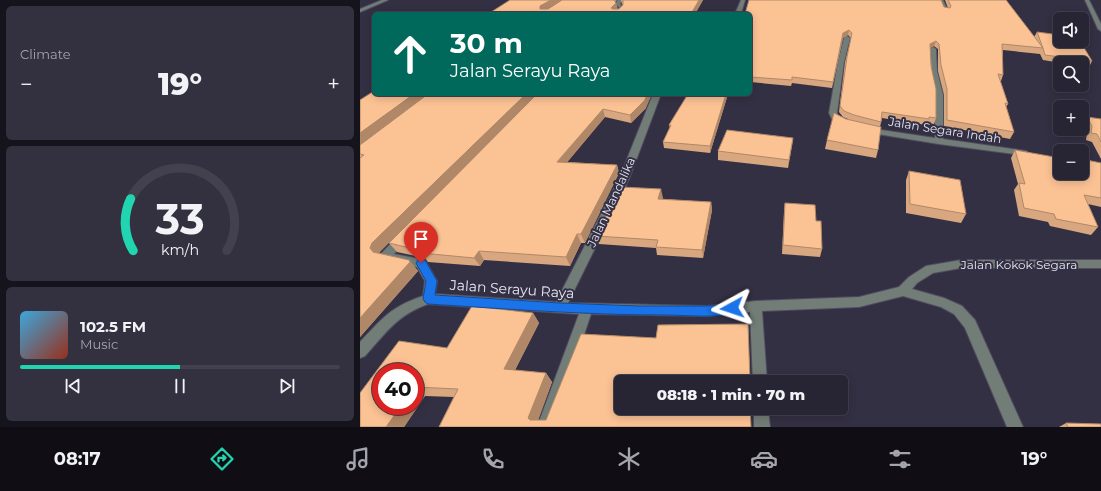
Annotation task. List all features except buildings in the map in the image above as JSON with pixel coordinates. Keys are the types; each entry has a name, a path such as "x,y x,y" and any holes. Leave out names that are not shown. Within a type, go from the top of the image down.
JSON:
{"street":[{"path":"360,11 386,0"},
{"path":"619,12 621,7 617,4 620,0"},
{"path":"739,12 743,0"},
{"path":"941,0 946,10"},
{"path":"1087,0 1101,29"},
{"name":"Jalan Segara Indah","path":"847,38 841,62 833,113 836,119 856,127 939,142 1036,155"},
{"path":"933,49 934,71 939,96 939,142"},
{"name":"Jalan Mandalika","path":"560,308 624,179 656,96"},
{"path":"407,234 385,256 421,263 431,281 428,299"},
{"name":"Jalan Kokok Segara","path":"903,291 913,280 930,269 961,264 1101,264"},
{"path":"545,427 586,309 707,310 756,306 858,302 903,291 958,310 970,324 1015,427"},
{"name":"Jalan Serayu Raya","path":"360,352 393,316 408,306 428,299 586,309"},
{"path":"756,306 760,375"},
{"path":"762,415 762,427"}],"route":[{"path":"421,263 431,281 428,299 560,308 707,310 732,308"}]}
